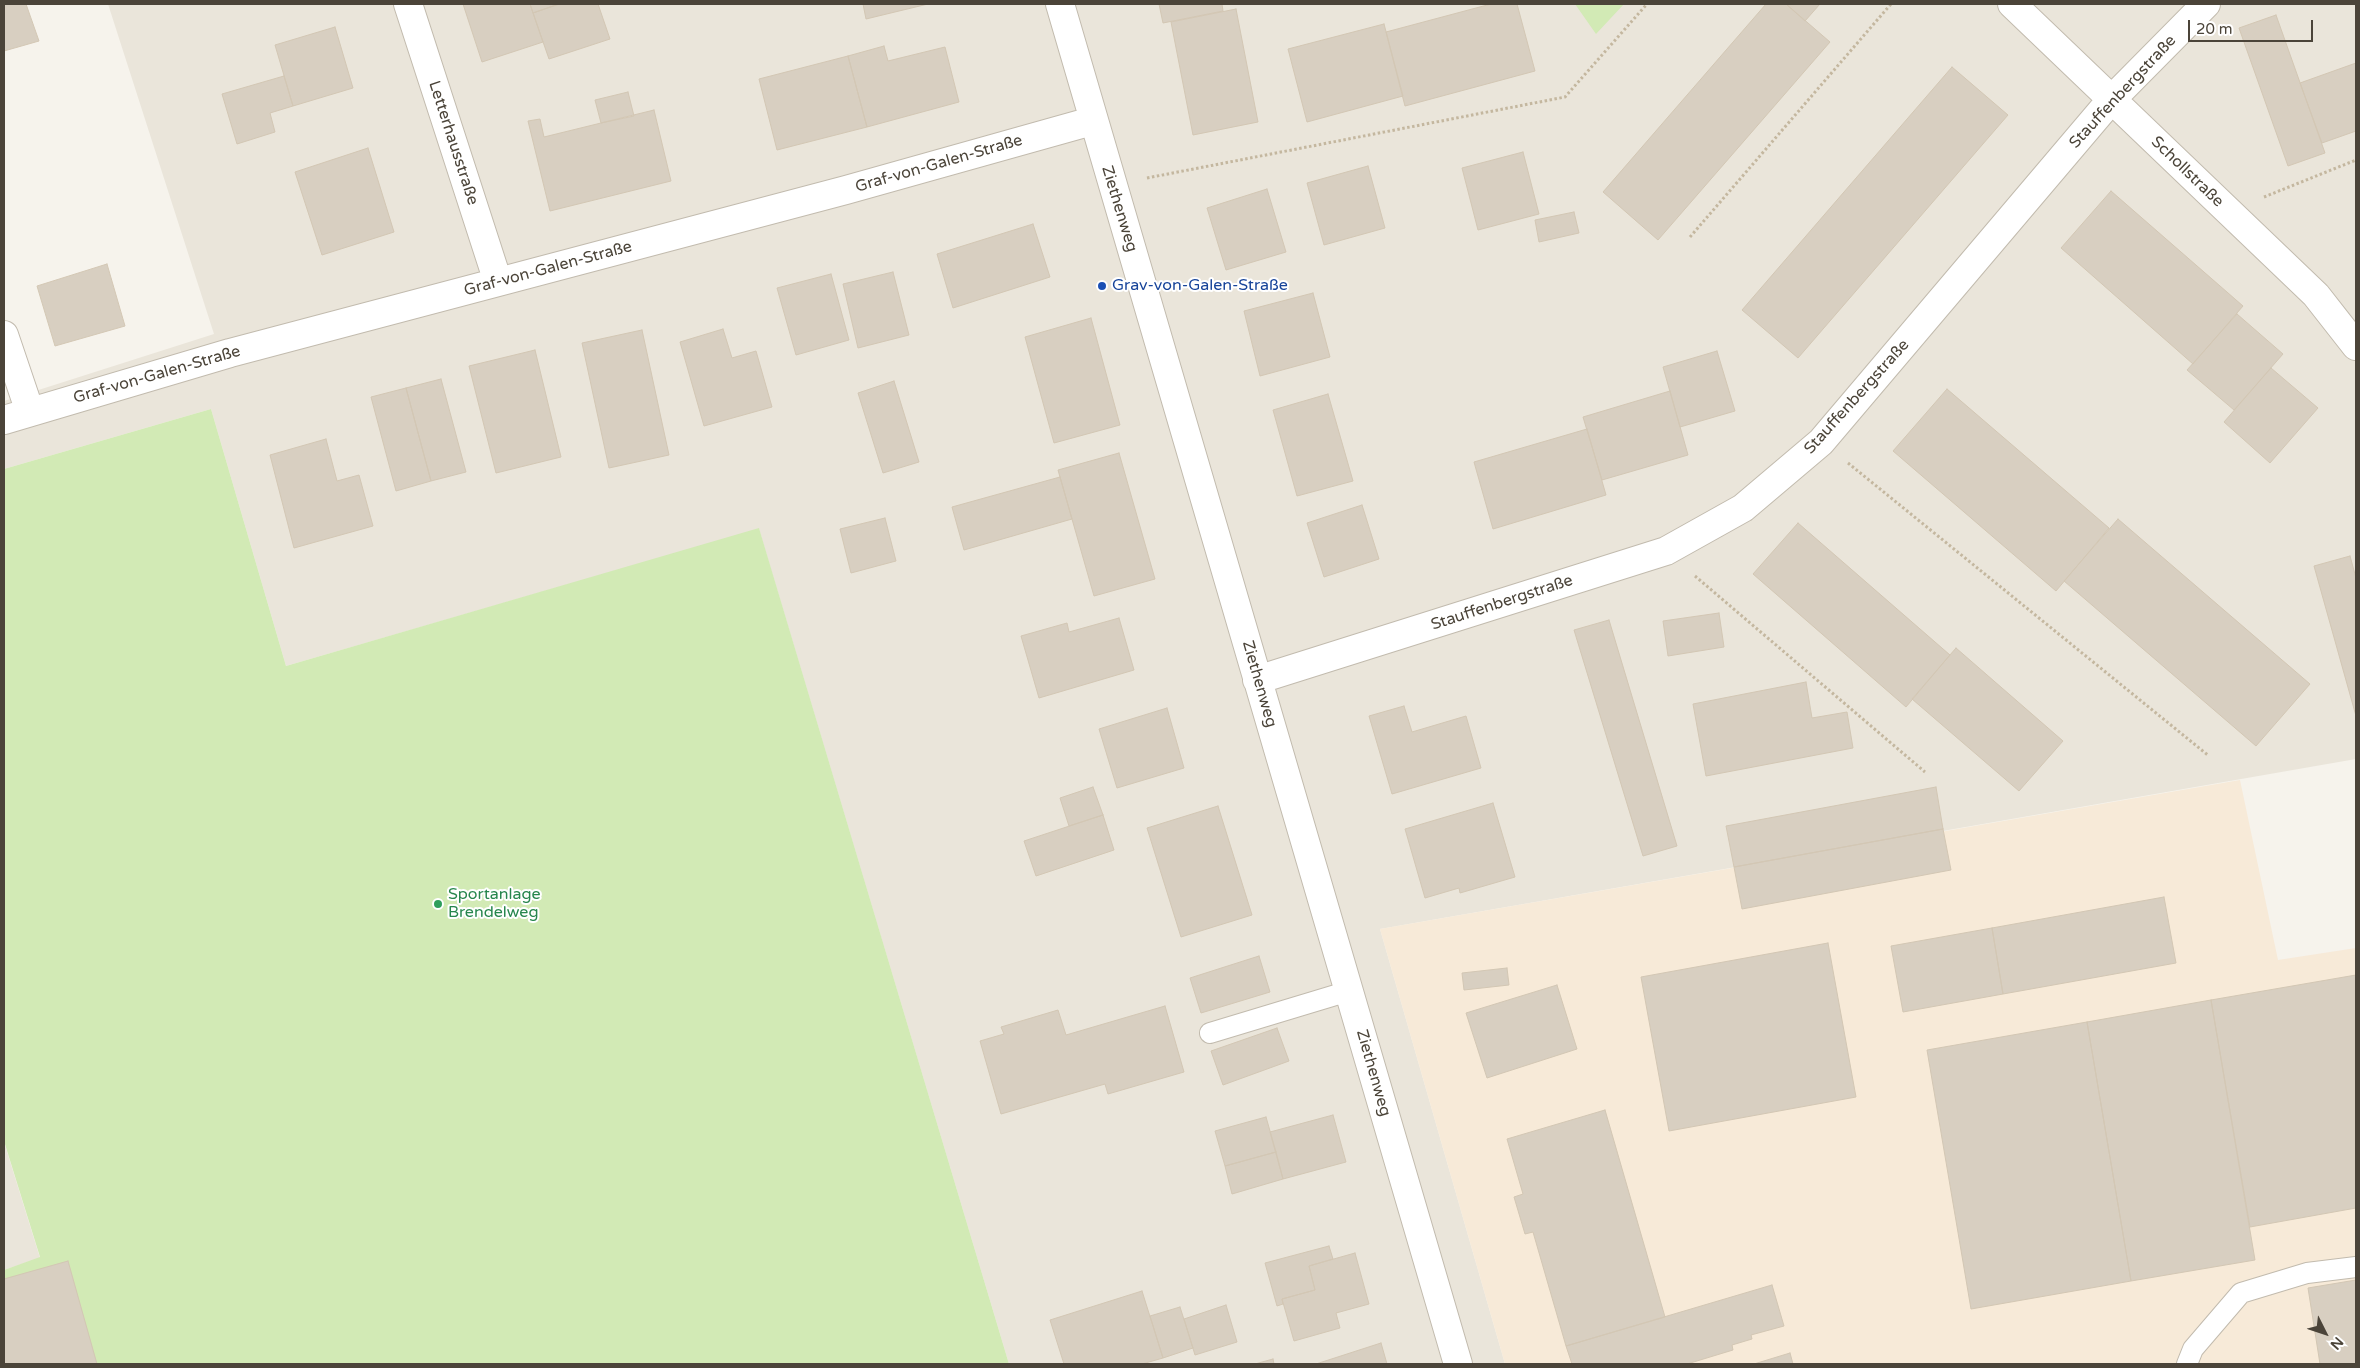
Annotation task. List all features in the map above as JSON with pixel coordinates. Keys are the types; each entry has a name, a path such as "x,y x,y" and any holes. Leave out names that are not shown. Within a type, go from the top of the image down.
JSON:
{"street":[{"name":"Letterhausstraße","path":"408,4 498,282"},
{"name":"Ziethenweg","path":"1060,4 1092,121 1458,1364"},
{"name":"Schollstraße","path":"2012,4 2316,296 2356,346"},
{"name":"Stauffenbergstraße","path":"1258,680 1666,551 1743,508 1821,442 2081,138 2111,100 2206,4"},
{"name":"Graf-von-Galen-Straße","path":"4,420 230,353 846,190 1092,121"},
{"path":"4,334 30,412"}],"lane":[{"path":"1210,1033 1349,991"},
{"path":"2187,1364 2193,1349 2241,1293 2307,1273 2356,1267"}],"path":[{"path":"1112,185 1565,97 1646,4"},
{"path":"1690,237 1891,4"},
{"path":"2228,211 2356,160"},
{"path":"1821,442 2209,756"},
{"path":"1666,551 1925,772"}],"shaded area":[{"path":"108,4 2356,4 2356,759 1380,929 1505,1364 1009,1364 759,529 286,666 211,409 4,469 4,401 214,334"},
{"path":"2240,780 2278,960 2356,948 2356,1364 1505,1364 1380,929"},
{"path":"4,1142 40,1258 4,1270"}],"green space":[{"path":"1575,4 1624,4 1596,34"},
{"name":"Sportanlage Brendelweg","path":"211,409 286,666 759,528 1009,1364 4,1364 4,1270 40,1257 4,1141 4,469"}],"building":[{"path":"4,4 26,4 39,41 4,51"},
{"path":"463,4 530,4 543,42 482,62"},
{"path":"530,4 559,4 533,13"},
{"path":"559,4 598,4 610,39 549,59 533,13"},
{"path":"863,4 928,4 866,19"},
{"path":"1159,4 1222,4 1223,11 1163,23"},
{"path":"1491,4 1517,4 1535,71 1405,106 1386,32"},
{"path":"1766,4 1786,4 1830,42 1658,240 1603,192"},
{"path":"1786,4 1820,4 1805,21"},
{"path":"1236,9 1258,122 1193,135 1171,22"},
{"path":"2276,15 2325,153 2288,166 2239,28"},
{"path":"1384,24 1403,96 1307,122 1288,49"},
{"path":"335,27 353,88 293,106 275,45"},
{"path":"884,46 888,61 945,47 959,102 867,127 848,56"},
{"path":"848,56 867,127 777,150 759,79"},
{"path":"2356,63 2356,131 2322,143 2300,83"},
{"path":"1952,67 2008,115 1798,358 1742,310"},
{"path":"284,76 293,106 270,113 275,132 237,144 222,94"},
{"path":"628,92 634,116 601,123 595,100"},
{"path":"654,110 671,181 550,211 528,121 540,119 544,137"},
{"path":"368,148 394,232 322,255 295,172"},
{"path":"1523,152 1539,214 1478,230 1462,168"},
{"path":"1368,166 1385,228 1324,245 1307,183"},
{"path":"1267,189 1286,252 1226,270 1207,208"},
{"path":"2111,191 2243,306 2193,364 2061,248"},
{"path":"1574,212 1579,233 1539,242 1535,220"},
{"path":"1033,224 1050,277 953,308 937,254"},
{"path":"107,264 125,326 55,346 37,286"},
{"path":"893,272 909,335 858,348 843,284"},
{"path":"831,274 849,340 796,355 777,288"},
{"path":"1313,293 1330,357 1260,376 1244,311"},
{"path":"2237,314 2283,354 2234,410 2187,370"},
{"path":"1091,318 1120,425 1054,443 1025,337"},
{"path":"723,329 732,358 756,351 772,407 704,426 680,342"},
{"path":"642,330 669,455 609,468 582,343"},
{"path":"535,350 561,457 496,473 469,366"},
{"path":"1717,351 1735,411 1680,427 1663,367"},
{"path":"2271,368 2318,408 2270,463 2224,422"},
{"path":"441,379 466,472 431,481 406,388"},
{"path":"894,381 919,462 883,473 858,393"},
{"path":"406,388 431,481 396,491 371,397"},
{"path":"1947,389 2109,528 2056,591 1893,451"},
{"path":"1670,391 1688,455 1602,480 1583,417"},
{"path":"1328,394 1353,481 1297,496 1273,410"},
{"path":"1587,429 1606,495 1493,529 1474,462"},
{"path":"326,439 337,481 359,475 373,526 294,548 270,455"},
{"path":"1119,453 1155,579 1094,596 1058,470"},
{"path":"1060,477 1072,519 964,550 952,507"},
{"path":"1362,505 1379,559 1324,577 1307,523"},
{"path":"885,518 896,561 851,573 840,529"},
{"path":"2118,519 2310,684 2256,746 2064,581"},
{"path":"1798,523 1950,655 1906,707 1753,574"},
{"path":"2350,556 2356,578 2356,716 2314,566"},
{"path":"1719,613 1724,647 1668,656 1663,621"},
{"path":"1119,618 1134,670 1039,698 1021,636 1067,623 1069,632"},
{"path":"1609,620 1677,846 1643,856 1574,630"},
{"path":"1956,648 2063,741 2019,791 1912,699"},
{"path":"1806,682 1812,718 1847,712 1853,748 1706,776 1693,704"},
{"path":"1404,706 1412,732 1466,716 1481,768 1392,794 1369,716"},
{"path":"1167,708 1184,768 1117,788 1099,729"},
{"path":"1093,787 1103,815 1069,826 1060,798"},
{"path":"1936,787 1943,829 1734,867 1726,826"},
{"path":"1493,803 1515,877 1460,893 1459,888 1425,898 1405,829"},
{"path":"1218,806 1252,915 1181,937 1147,828"},
{"path":"1103,815 1114,850 1036,876 1024,841"},
{"path":"1943,829 1951,870 1742,909 1734,867"},
{"path":"2164,897 2176,963 2003,994 1992,928"},
{"path":"1992,928 2003,994 1903,1012 1891,946"},
{"path":"1828,943 1856,1097 1669,1131 1641,977"},
{"path":"1259,956 1270,992 1201,1013 1190,978"},
{"path":"1507,968 1509,985 1464,990 1462,973"},
{"path":"2356,975 2356,1208 2250,1227 2211,1000"},
{"path":"1557,985 1577,1049 1487,1078 1466,1013"},
{"path":"2211,1000 2255,1260 2131,1281 2087,1022"},
{"path":"1165,1006 1184,1072 1108,1094 1105,1084 1001,1114 980,1041 1004,1034 1001,1027 1058,1010 1066,1035"},
{"path":"2087,1022 2131,1281 1971,1309 1927,1050"},
{"path":"1277,1028 1289,1061 1223,1085 1211,1051"},
{"path":"1605,1110 1665,1317 1566,1346 1533,1232 1525,1234 1514,1197 1523,1194 1507,1139"},
{"path":"1333,1115 1346,1162 1283,1179 1270,1132"},
{"path":"1266,1117 1276,1152 1225,1166 1215,1131"},
{"path":"1276,1152 1283,1179 1232,1194 1225,1166"},
{"path":"1329,1246 1333,1259 1309,1266 1315,1290 1282,1299 1283,1304 1277,1306 1265,1263"},
{"path":"1355,1253 1369,1304 1336,1313 1340,1328 1294,1341 1282,1299 1315,1290 1309,1266"},
{"path":"68,1261 97,1364 4,1364 4,1279"},
{"path":"2356,1280 2356,1364 2320,1364 2308,1288"},
{"path":"1772,1285 1784,1326 1751,1335 1752,1339 1732,1345 1733,1350 1687,1364 1572,1364 1566,1346"},
{"path":"1142,1291 1163,1358 1142,1364 1064,1364 1050,1320"},
{"path":"1226,1305 1237,1342 1195,1355 1184,1319"},
{"path":"1180,1307 1193,1348 1163,1358 1150,1316"},
{"path":"1381,1343 1387,1364 1316,1364"},
{"path":"1790,1353 1793,1364 1754,1364"},
{"path":"1273,1359 1274,1364 1255,1364"}],"place":[{"name":"Grav-von-Galen-Straße","path":"1102,286"},
{"name":"Sportanlage Brendelweg","path":"438,904"}]}
